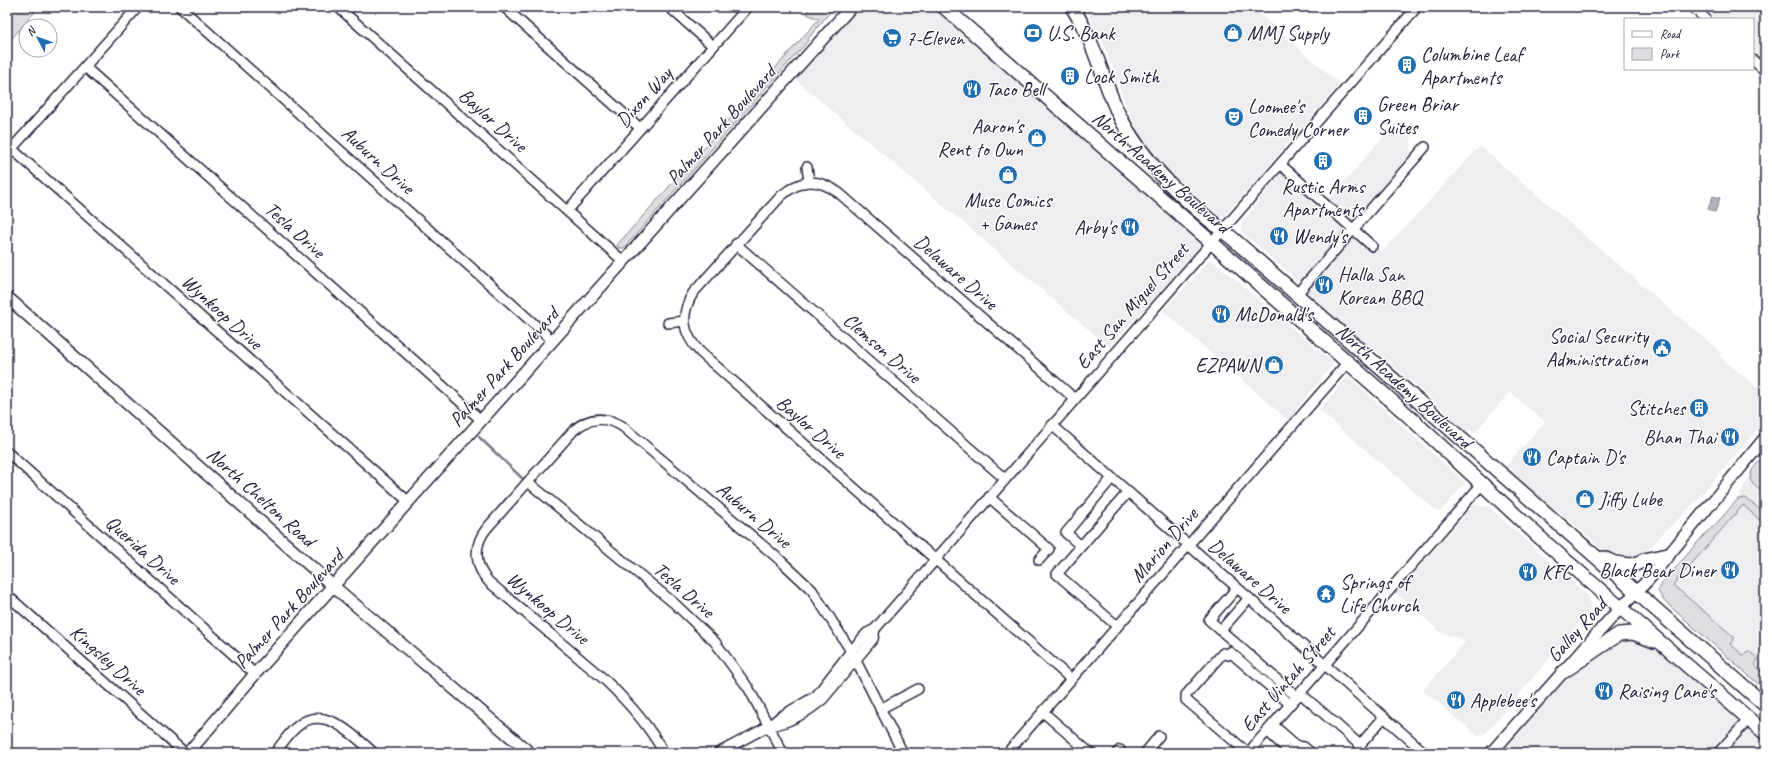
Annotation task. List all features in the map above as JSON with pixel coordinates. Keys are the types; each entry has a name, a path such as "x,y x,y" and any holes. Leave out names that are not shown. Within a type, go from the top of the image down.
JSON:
{"highway":[{"name":"North Academy Boulevard","path":"944,7 1348,362 1621,608 1765,733"},
{"name":"North Academy Boulevard","path":"1072,7 1092,42 1119,113 1139,148 1156,169 1180,193 1223,231 1297,294 1765,705"},
{"path":"1592,554 1615,563 1629,566 1644,560 1668,555"},
{"path":"1563,672 1612,638 1625,633 1633,633 1647,638 1670,651"}],"main road":[{"name":"Palmer Park Boulevard","path":"188,753 255,674 333,586 851,7"},
{"name":"North Chelton Road","path":"7,297 333,586 530,753"},
{"name":"Galley Road","path":"1491,753 1637,592 1765,438"}],"street":[{"path":"9,151 138,7"},
{"name":"Auburn Drive","path":"180,7 552,340"},
{"name":"Baylor Drive","path":"338,7 568,210 623,261"},
{"path":"504,7 640,128"},
{"path":"669,7 713,46"},
{"name":"Dixon Way","path":"568,210 748,7"},
{"name":"East San Miguel Street","path":"851,650 868,633 875,629 1223,231 1416,7"},
{"path":"1692,7 1705,18"},
{"path":"1754,61 1765,71"},
{"name":"Tesla Drive","path":"85,67 481,420"},
{"path":"1297,294 1425,147"},
{"name":"Wynkoop Drive","path":"9,151 409,502"},
{"path":"1280,164 1372,246"},
{"path":"668,323 684,322 686,308 693,293 736,244 781,196 797,185 809,182 807,167"},
{"name":"Delaware Drive","path":"809,182 822,184 839,193 1075,399"},
{"name":"Clemson Drive","path":"736,244 1005,479"},
{"name":"Baylor Drive","path":"684,322 686,334 689,340 700,352 1071,679"},
{"name":"Marion Drive","path":"1007,753 1348,362"},
{"name":"Auburn Drive","path":"528,482 579,426 593,419 614,422 622,426 768,550 812,590 851,650 903,753"},
{"name":"Delaware Drive","path":"1052,425 1425,753"},
{"name":"Querida Drive","path":"7,452 255,674"},
{"path":"1081,546 1066,533 1112,478"},
{"name":"Tesla Drive","path":"528,482 675,604 703,630 735,667 749,689 783,753"},
{"name":"Wynkoop Drive","path":"528,482 482,533 479,539 476,555 480,569 488,582 616,691 635,711 664,753"},
{"name":"East Uintah Street","path":"1248,753 1482,484"},
{"path":"1117,626 1057,574 1128,492"},
{"path":"989,497 1049,549 1039,560"},
{"path":"1237,588 1209,620 1296,698"},
{"name":"Kingsley Drive","path":"7,595 185,753"},
{"path":"1221,630 1249,598"},
{"name":"East San Miguel Street","path":"856,661 873,639 875,629"},
{"path":"718,753 769,726 780,717 816,696 851,650"},
{"path":"1248,753 1186,700 1186,695 1222,653 1228,655 1230,652 1360,745 1384,717"},
{"path":"769,726 782,724 813,707 823,699 856,661"},
{"path":"880,709 918,690"},
{"path":"1042,712 1090,753"},
{"path":"274,753 299,725 307,720 320,719 334,722 342,726 374,753"},
{"path":"1718,753 1749,719"},
{"path":"1270,728 1291,753"},
{"path":"1270,728 1297,746 1304,747 1311,753"},
{"path":"1145,753 1159,736"}],"shaded area":[{"path":"857,7 936,7 1204,244 1109,347 795,79"},
{"path":"1084,7 1252,7 1340,84 1224,217 1217,217 1173,177 1142,139 1128,111 1102,41"},
{"path":"1702,7 1765,7 1765,61 1754,52 1754,18 1715,18"},
{"path":"1396,122 1412,136 1410,153 1351,224 1382,252 1480,146 1721,353 1719,356 1765,394 1765,421 1687,511 1662,534 1644,555 1631,562 1611,557 1560,512 1536,497 1504,468 1545,422 1510,392 1475,432 1461,429 1451,421 1446,412 1371,346 1355,338 1305,296 1294,278 1242,232 1241,225 1243,221 1281,173 1322,208"},
{"path":"1713,196 1720,198 1715,212 1708,209"},
{"path":"1211,259 1334,363 1288,420 1163,311"},
{"path":"1348,376 1465,483 1439,513 1319,410"},
{"path":"1765,454 1765,690 1664,601 1658,591 1659,587 1704,535 1738,499 1752,470"},
{"path":"1474,505 1489,507 1588,596 1591,606 1588,613 1486,733 1478,736 1423,690 1466,641 1440,632 1396,593"},
{"path":"1627,639 1654,647 1668,655 1765,740 1765,753 1500,753 1550,694 1597,656"}],"green space":[{"path":"7,7 39,7 29,18 18,18 18,31 7,44"},
{"path":"809,7 834,7 808,39 808,41 624,248 619,248 617,245 819,19 807,14"},
{"path":"1765,454 1765,475 1762,479 1765,481 1763,487 1765,489 1765,495 1753,484 1750,479 1752,470"},
{"path":"1745,498 1765,513 1765,525 1743,505 1673,585 1735,638 1730,644 1743,655 1749,651 1758,659 1755,665 1765,674 1765,690 1664,601 1658,591 1659,587 1704,535 1738,499"}],"waterway":[{"path":"479,437 523,479"}],"place":[{"name":"U.S. Bank","path":"1033,33"},
{"name":"MMJ Supply","path":"1233,33"},
{"name":"7-Eleven","path":"892,38"},
{"name":"Columbine Leaf Apartments","path":"1407,65"},
{"name":"Lock Smith","path":"1070,76"},
{"name":"Taco Bell","path":"972,89"},
{"name":"Green Briar Suites","path":"1363,116"},
{"name":"Loomee's Comedy Corner","path":"1234,117"},
{"name":"Aaron's Rent to Own","path":"1037,138"},
{"name":"Rustic Arms Apartments","path":"1323,161"},
{"name":"Muse Comics + Games","path":"1008,175"},
{"name":"Arby's","path":"1130,227"},
{"name":"Wendy's","path":"1279,236"},
{"name":"Halla San Korean BBQ","path":"1324,285"},
{"name":"McDonald's","path":"1221,314"},
{"name":"Social Security Administration","path":"1662,348"},
{"name":"EZPAWN","path":"1274,365"},
{"name":"Stitches","path":"1699,408"},
{"name":"Bhan Thai","path":"1730,437"},
{"name":"Captain D's","path":"1532,457"},
{"name":"Jiffy Lube","path":"1585,499"},
{"name":"Black Bear Diner","path":"1730,570"},
{"name":"KFC","path":"1528,572"},
{"name":"Springs of Life Church","path":"1326,594"},
{"name":"Raising Cane's","path":"1604,691"},
{"name":"Applebee's","path":"1456,700"}]}
